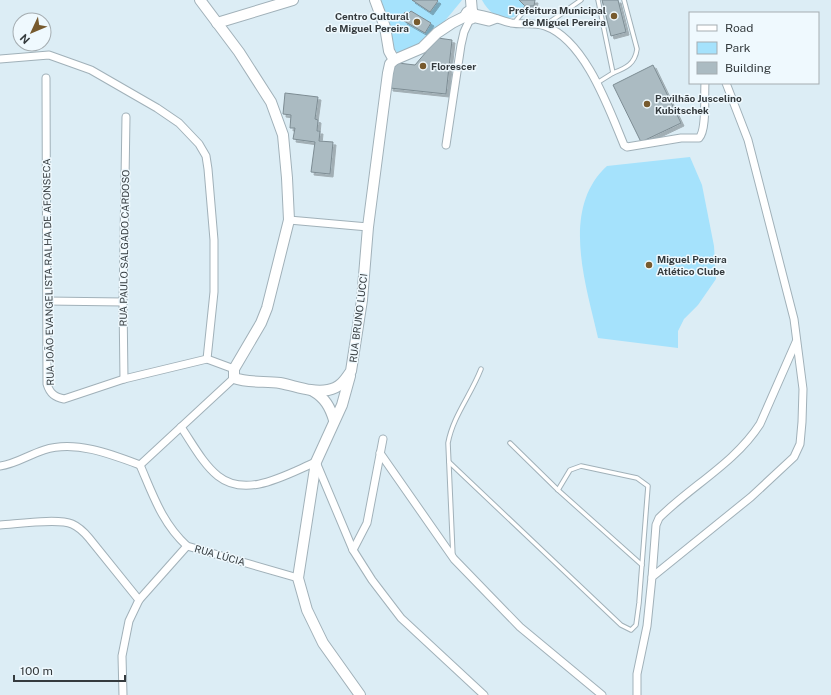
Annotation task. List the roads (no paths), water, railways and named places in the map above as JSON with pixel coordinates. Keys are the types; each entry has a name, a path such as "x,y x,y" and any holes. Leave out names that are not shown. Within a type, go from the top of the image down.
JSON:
{"street":[{"path":"0,466 10,465 43,450 60,446 100,452 140,466 234,373 261,323 267,308 289,220 283,135 271,102 239,52 200,0"},
{"path":"217,23 293,0"},
{"path":"375,0 385,27 389,52 394,60 422,48 437,33 452,23 470,15 489,22 497,20 513,24 544,26 565,39 589,68 598,83 624,145 627,147 681,138 699,138 702,135 704,126 705,84"},
{"path":"467,0 470,15"},
{"path":"446,145 454,67 470,15 471,0"},
{"path":"0,59 49,55 91,70 157,108 179,123 199,144 206,156 214,240 214,292 207,358 234,373"},
{"name":"RUA BRUNO LUCCI","path":"234,373 313,391 329,390 339,386 351,371 362,300 368,227 388,73 390,64 394,60"},
{"name":"RUA JOÃO EVANGELISTA RALHA DE AFONSECA","path":"46,78 47,384 52,394 64,399 124,379 207,358"},
{"path":"652,577 751,497 794,457 800,444 803,389 794,319 748,140 726,84"},
{"name":"RUA PAULO SALGADO CARDOSO","path":"124,379 123,302 126,117"},
{"path":"289,220 368,227"},
{"path":"47,301 123,302"},
{"path":"637,695 637,674 647,626 656,525 659,518 730,458 753,435 760,424 796,342"},
{"path":"351,371 346,394 316,462 298,578 307,610 323,643 360,695"},
{"path":"313,391 324,400 330,408 334,420"},
{"path":"181,427 216,476 227,483 244,486 259,485 316,462"},
{"path":"353,550 367,523 383,439"},
{"path":"380,453 454,559 520,627 602,695"},
{"path":"316,462 353,550 372,580 401,618 484,695"},
{"name":"RUA LÚCIA","path":"140,466 164,520 177,537 187,546 298,578"},
{"path":"0,525 61,521 71,523 80,528 89,538 139,600"},
{"path":"123,695 122,656 124,638 129,621 139,600 187,546"}],"lane":[{"path":"544,26 581,0"},
{"path":"598,0 613,74"},
{"path":"598,83 632,63 636,56 637,49 624,0"},
{"path":"513,24 528,7"},
{"path":"454,559 448,443 450,429 482,370"},
{"path":"510,443 558,490 642,565"},
{"path":"449,462 627,629 631,630 636,625 649,492 648,486 637,478 581,466 570,470 558,490"}],"place":[{"name":"Prefeitura Municipal de Miguel Pereira","path":"614,16"},
{"name":"Centro Cultural de Miguel Pereira","path":"417,22"},
{"name":"Florescer","path":"423,66"},
{"name":"Pavilhão Juscelino Kubitschek","path":"647,104"},
{"name":"Miguel Pereira Atlético Clube","path":"649,265"}]}
